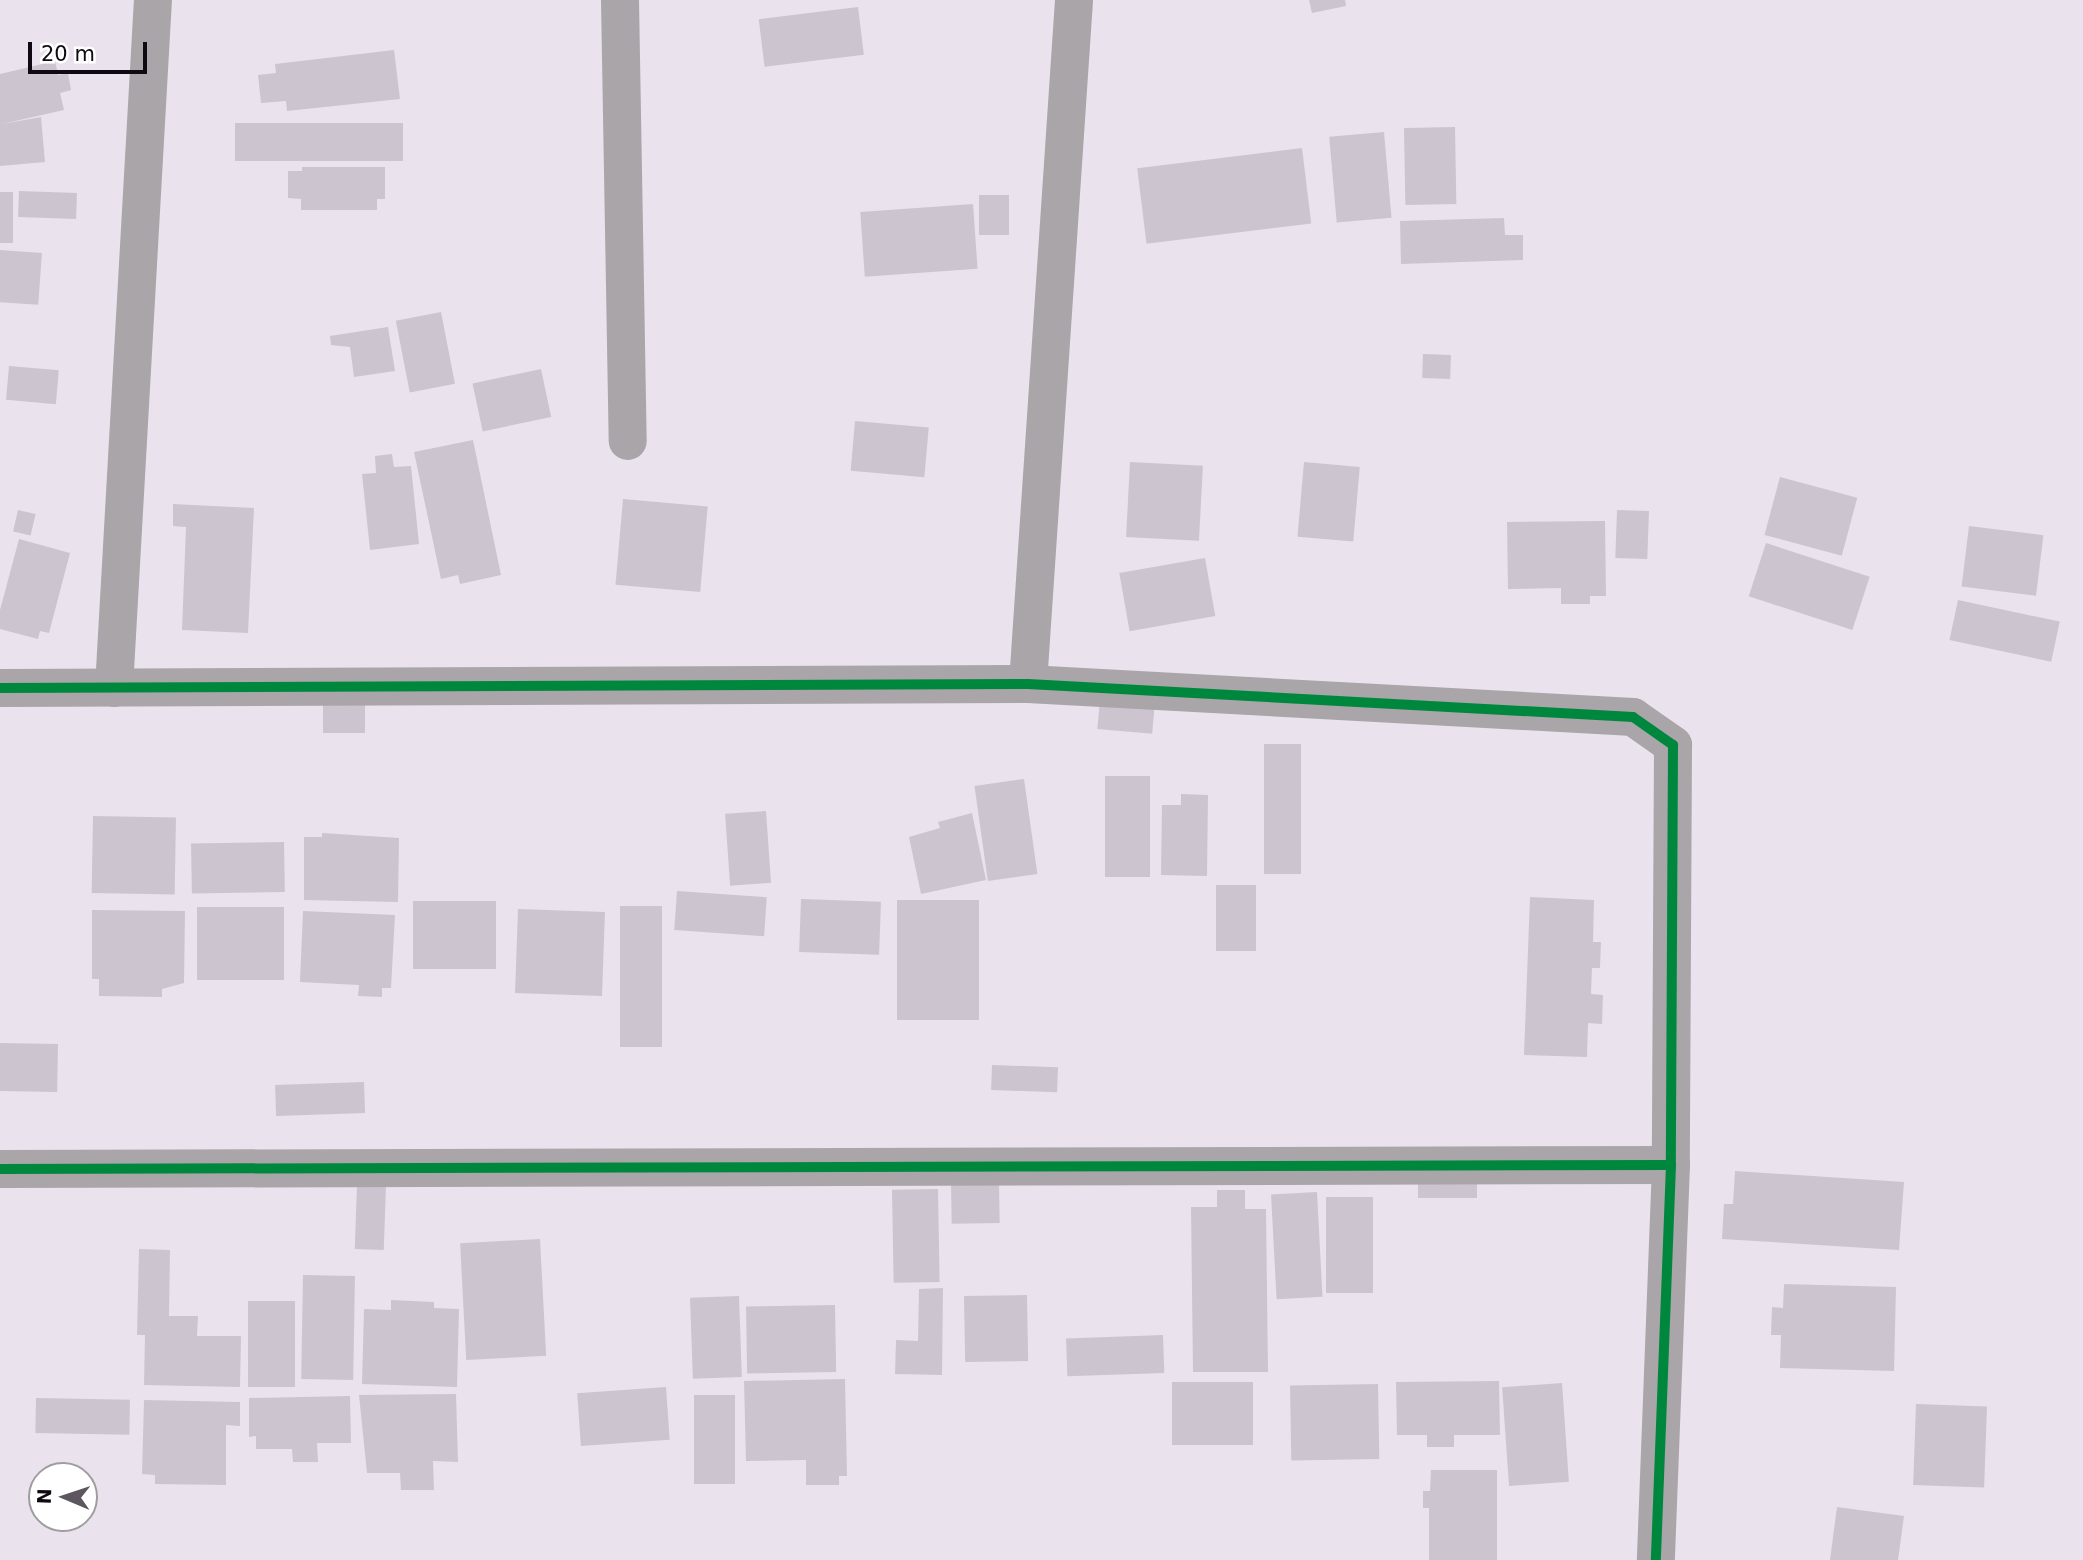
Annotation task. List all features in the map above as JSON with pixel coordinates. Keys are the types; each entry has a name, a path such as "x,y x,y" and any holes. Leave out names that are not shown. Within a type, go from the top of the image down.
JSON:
{"street":[{"path":"114,688 153,0"},
{"path":"620,0 628,442"},
{"path":"1028,684 1074,0"},
{"path":"0,688 1028,684 1633,717 1673,745 1671,1165 1656,1560"},
{"path":"0,1170 1671,1165"}],"building":[{"path":"1309,0 1345,0 1346,6 1312,13"},
{"path":"858,7 864,55 765,67 759,19"},
{"path":"394,50 400,99 287,111 286,101 261,103 258,75 276,73 275,64"},
{"path":"55,61 58,75 68,73 71,90 60,93 64,110 2,124 41,117 45,162 0,166 0,74"},
{"path":"235,123 403,123 403,161 235,161"},
{"path":"1455,127 1456,204 1405,205 1404,128"},
{"path":"1384,132 1391,218 1337,222 1329,137"},
{"path":"1302,148 1311,223 1146,244 1137,168"},
{"path":"302,167 385,167 385,199 377,199 377,210 301,210 301,199 288,198 288,171 302,171"},
{"path":"19,191 77,193 76,219 18,217"},
{"path":"0,192 13,192 13,243 0,243"},
{"path":"979,195 1009,195 1009,235 979,235"},
{"path":"973,204 978,269 865,277 860,212"},
{"path":"1504,218 1505,235 1523,235 1523,260 1401,264 1400,221"},
{"path":"0,250 42,253 38,305 0,302"},
{"path":"441,312 455,384 410,392 396,321"},
{"path":"388,327 395,371 354,377 350,347 331,345 330,336"},
{"path":"1423,354 1451,355 1450,379 1422,378"},
{"path":"9,366 59,370 56,404 6,400"},
{"path":"541,369 551,417 483,431 473,384"},
{"path":"855,421 929,427 924,477 851,471"},
{"path":"473,440 501,575 460,584 458,575 441,579 414,452"},
{"path":"392,454 394,467 411,466 419,544 370,550 362,474 376,473 375,456"},
{"path":"1130,462 1203,466 1199,541 1126,537"},
{"path":"1304,462 1360,467 1353,542 1297,537"},
{"path":"1780,477 1857,498 1842,556 1764,535"},
{"path":"623,499 708,506 700,592 616,585"},
{"path":"173,504 254,508 248,633 182,630 186,527 173,526"},
{"path":"18,510 36,514 31,535 13,531"},
{"path":"1617,510 1649,511 1647,559 1615,558"},
{"path":"1605,521 1606,596 1590,596 1590,604 1561,604 1561,588 1508,589 1507,522"},
{"path":"1969,526 2043,535 2036,596 1962,587"},
{"path":"19,539 70,553 49,633 40,631 38,639 0,629 0,610"},
{"path":"1766,543 1870,577 1852,630 1749,596"},
{"path":"1205,558 1215,616 1130,631 1119,573"},
{"path":"1958,600 2060,622 2051,662 1949,640"},
{"path":"1100,699 1155,704 1152,734 1097,729"},
{"path":"323,702 365,702 365,733 323,733"},
{"path":"1264,744 1301,744 1301,874 1264,874"},
{"path":"1105,776 1150,776 1150,877 1105,877"},
{"path":"1024,779 1037,874 988,881 974,786"},
{"path":"1181,794 1208,795 1207,876 1161,875 1162,805 1181,805"},
{"path":"766,811 771,883 730,886 725,814"},
{"path":"972,813 986,880 921,894 909,837 940,828 938,822"},
{"path":"93,816 176,817 175,894 92,893"},
{"path":"322,833 399,838 398,902 304,900 304,837 322,837"},
{"path":"284,842 285,892 192,894 191,844"},
{"path":"1216,885 1256,885 1256,951 1216,951"},
{"path":"677,891 767,897 764,936 674,930"},
{"path":"1530,897 1594,900 1593,942 1601,942 1600,968 1592,968 1591,994 1603,995 1602,1024 1588,1023 1587,1057 1524,1055"},
{"path":"801,899 881,902 879,955 799,952"},
{"path":"897,900 979,900 979,1020 897,1020"},
{"path":"413,901 496,901 496,969 413,969"},
{"path":"620,906 662,906 662,1047 620,1047"},
{"path":"197,907 284,907 284,980 197,980"},
{"path":"518,909 605,912 602,996 515,993"},
{"path":"92,910 185,911 184,983 162,989 162,997 99,996 99,979 92,979"},
{"path":"303,911 395,915 391,988 382,988 382,997 358,996 359,985 300,982"},
{"path":"0,1043 58,1044 57,1092 0,1091"},
{"path":"992,1065 1058,1067 1057,1092 991,1090"},
{"path":"364,1082 365,1113 276,1116 275,1085"},
{"path":"1735,1171 1904,1182 1899,1250 1722,1239 1724,1204 1733,1204"},
{"path":"1418,1174 1477,1174 1477,1198 1418,1198"},
{"path":"999,1183 1000,1223 952,1224 951,1184"},
{"path":"357,1185 386,1186 384,1250 355,1249"},
{"path":"938,1189 940,1282 894,1283 892,1190"},
{"path":"1217,1190 1245,1190 1245,1209 1266,1209 1268,1372 1193,1372 1191,1207 1217,1207"},
{"path":"1317,1192 1322,1297 1277,1299 1271,1194"},
{"path":"1326,1197 1373,1197 1373,1293 1326,1293"},
{"path":"540,1239 546,1356 466,1360 460,1243"},
{"path":"139,1249 170,1250 169,1316 198,1316 197,1336 241,1336 240,1387 144,1385 145,1335 137,1335"},
{"path":"303,1275 355,1276 353,1380 301,1379"},
{"path":"1784,1284 1896,1287 1894,1371 1780,1368 1781,1335 1771,1335 1772,1307 1783,1308"},
{"path":"943,1288 942,1375 895,1374 896,1340 918,1341 919,1289"},
{"path":"1027,1295 1028,1361 965,1362 964,1296"},
{"path":"739,1296 742,1377 693,1379 690,1298"},
{"path":"391,1300 434,1302 434,1308 459,1309 457,1387 362,1384 364,1309 391,1310"},
{"path":"248,1301 295,1301 295,1387 248,1387"},
{"path":"835,1305 836,1372 747,1374 746,1307"},
{"path":"1163,1335 1164,1373 1067,1376 1066,1338"},
{"path":"845,1379 847,1476 839,1476 839,1485 806,1485 806,1460 746,1461 744,1381"},
{"path":"1499,1381 1500,1435 1454,1435 1454,1447 1427,1447 1427,1435 1397,1435 1396,1382"},
{"path":"1172,1382 1253,1382 1253,1445 1172,1445"},
{"path":"1562,1383 1569,1482 1509,1486 1502,1387"},
{"path":"1378,1384 1379,1459 1291,1461 1290,1386"},
{"path":"666,1387 670,1440 581,1446 577,1393"},
{"path":"456,1394 458,1462 433,1461 434,1490 401,1490 400,1473 367,1473 359,1395"},
{"path":"694,1395 735,1395 735,1484 694,1484"},
{"path":"350,1396 351,1443 317,1443 318,1462 293,1462 292,1449 256,1449 256,1436 249,1437 249,1398"},
{"path":"36,1398 130,1400 129,1435 35,1433"},
{"path":"144,1400 240,1402 240,1426 226,1425 226,1485 155,1484 155,1475 142,1474"},
{"path":"1916,1404 1987,1406 1984,1487 1913,1485"},
{"path":"1431,1470 1497,1470 1497,1560 1429,1560 1429,1508 1423,1508 1423,1491 1430,1491"},
{"path":"1837,1507 1904,1516 1898,1560 1830,1560"}],"cycle path":[{"path":"0,688 1028,684 1633,717 1673,745 1671,1165"},
{"path":"0,1169 1671,1165 1656,1560"}]}
